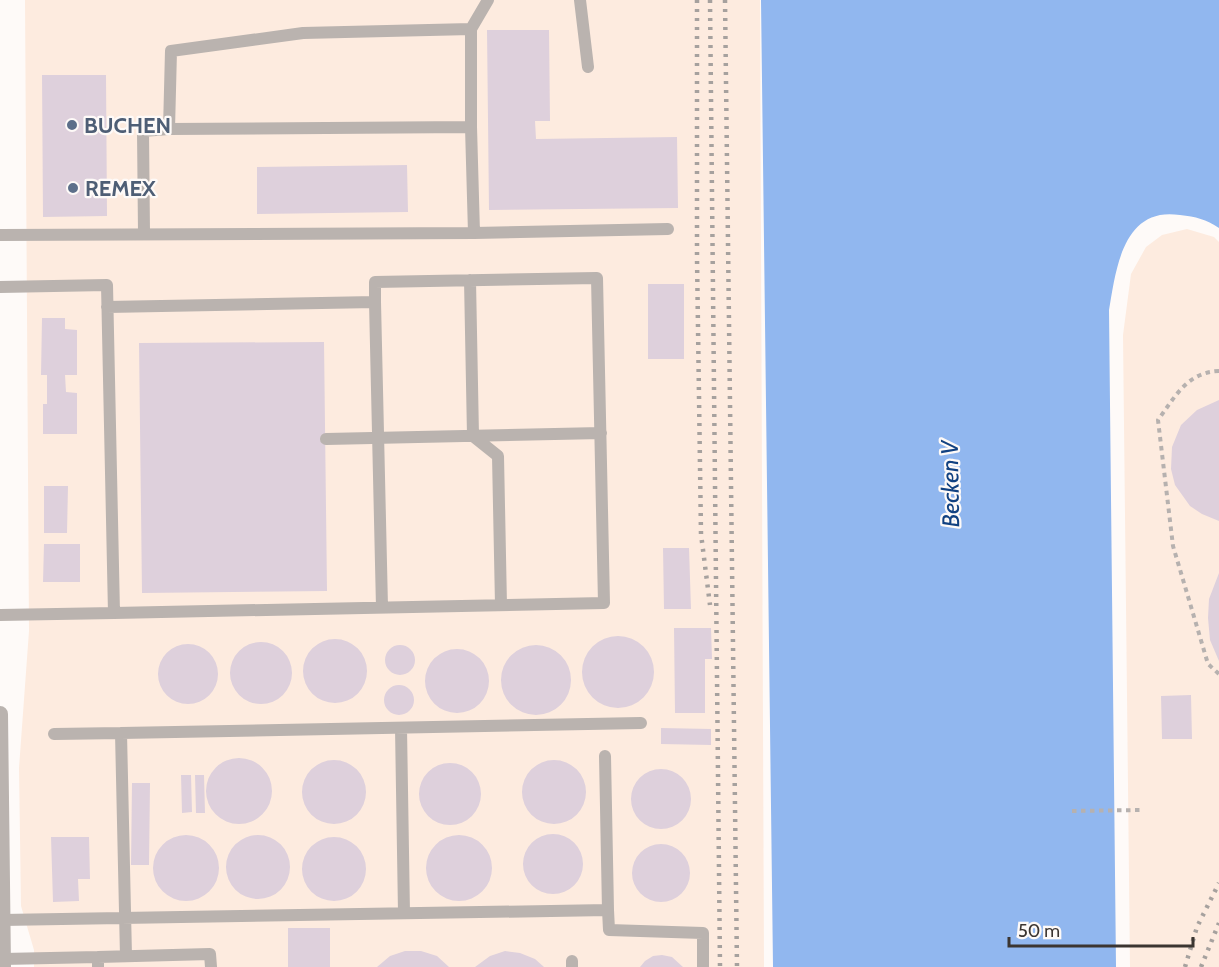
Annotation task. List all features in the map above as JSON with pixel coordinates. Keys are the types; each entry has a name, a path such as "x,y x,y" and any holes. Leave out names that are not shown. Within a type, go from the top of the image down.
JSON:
{"street":[{"path":"0,714 3,963"}],"lane":[{"path":"474,233 471,29 488,0"},
{"path":"580,0 588,67"},
{"path":"169,129 171,51 303,33 471,29"},
{"path":"144,233 143,131 471,127"},
{"path":"0,235 474,233 668,229"},
{"path":"0,615 604,603 597,278 375,282 382,607"},
{"path":"470,280 473,436"},
{"path":"0,287 107,285 114,613"},
{"path":"107,307 375,302"},
{"path":"326,439 601,433"},
{"path":"473,436 498,456 501,605"},
{"path":"54,734 641,723"},
{"path":"401,728 405,913"},
{"path":"121,733 126,956"},
{"path":"605,756 609,930 703,933 703,967"},
{"path":"2,921 608,910"},
{"path":"3,963 98,962 126,956 210,954 211,967"}],"path":[{"path":"1219,371 1212,371 1185,382 1158,420 1173,546 1208,664 1219,674"},
{"path":"1072,811 1141,810"}],"shaded area":[{"path":"25,0 760,0 764,967 34,967 34,950 21,906 19,768 29,631"},
{"path":"1187,229 1214,237 1219,242 1219,967 1130,967 1123,335 1131,274 1146,247 1162,235"}],"water":[{"name":"Becken V","path":"761,0 1219,0 1219,228 1201,219 1180,215 1161,215 1146,220 1134,230 1126,244 1115,277 1109,310 1116,967 773,967"}],"building":[{"path":"487,30 549,30 550,121 535,121 536,139 677,137 678,208 489,210"},
{"path":"42,75 106,75 107,216 43,217"},
{"path":"407,165 408,212 257,214 257,167"},
{"path":"648,284 684,284 684,359 648,359"},
{"path":"42,318 65,318 65,329 77,330 77,375 65,375 66,392 77,393 77,434 43,434 43,404 47,404 47,375 41,375"},
{"path":"324,342 327,591 142,593 139,343"},
{"path":"1219,400 1219,521 1190,506 1175,485 1171,469 1172,447 1181,425 1197,410"},
{"path":"44,486 68,486 67,533 44,533"},
{"path":"44,544 80,544 80,582 43,582"},
{"path":"663,548 689,548 691,609 664,609"},
{"path":"1219,573 1219,661 1210,640 1208,618 1209,599"},
{"path":"674,628 711,628 712,659 705,659 705,713 675,713"},
{"path":"618,636 638,642 648,652 654,672 648,692 638,702 618,708 598,702 588,692 582,672 588,652 598,642"},
{"path":"329,639 341,639 358,648 365,659 367,671 365,683 358,694 341,703 329,703 317,698 308,689 303,677 303,665 308,653 317,644"},
{"path":"261,642 273,644 283,651 290,661 292,673 290,685 283,695 273,702 261,704 249,702 239,695 232,685 230,673 232,661 239,651 249,644"},
{"path":"182,644 194,644 205,649 213,657 218,674 216,686 205,699 194,704 182,704 171,699 163,691 158,680 158,668 163,657 171,649"},
{"path":"400,645 411,649 415,660 411,671 400,675 389,671 385,660 389,649"},
{"path":"543,645 556,651 565,660 569,666 571,680 569,694 561,705 550,713 529,715 511,705 503,694 501,673 511,655 522,647"},
{"path":"457,649 475,655 483,663 489,681 483,699 475,707 457,713 439,707 431,699 425,681 431,663 439,655"},
{"path":"399,685 410,689 414,700 410,711 399,715 388,711 384,700 388,689"},
{"path":"1191,695 1192,739 1162,739 1161,696"},
{"path":"661,728 711,729 711,745 661,744"},
{"path":"239,758 252,761 262,768 269,778 272,791 269,804 262,814 252,821 239,824 226,821 216,814 209,804 206,791 209,778 216,768 226,761"},
{"path":"334,760 346,762 357,769 364,780 366,792 364,804 357,815 346,822 334,824 322,822 311,815 304,804 302,792 304,780 311,769 322,762"},
{"path":"554,760 572,766 580,774 586,792 580,810 572,818 554,824 536,818 528,810 522,792 528,774 536,766"},
{"path":"450,763 462,765 472,772 479,782 481,794 479,806 472,816 462,823 450,825 438,823 428,816 421,806 419,794 421,782 428,772 438,765"},
{"path":"655,769 667,769 678,774 686,782 691,799 689,811 678,824 667,829 655,829 644,824 636,816 631,805 631,793 636,782 644,774"},
{"path":"181,775 191,775 192,812 182,813"},
{"path":"195,775 204,775 205,813 196,813"},
{"path":"132,783 150,783 149,865 131,865"},
{"path":"553,834 570,839 578,847 583,864 578,881 570,889 553,894 536,889 528,881 523,864 528,847 536,839"},
{"path":"186,835 198,838 209,845 216,856 219,868 216,880 209,891 198,898 186,901 174,898 163,891 156,880 153,868 156,856 163,845 174,838"},
{"path":"252,835 264,835 281,844 288,855 290,867 288,879 281,890 264,899 252,899 240,894 231,885 226,873 226,861 231,849 240,840"},
{"path":"459,835 472,838 482,845 489,855 492,868 489,881 482,891 472,898 459,901 446,898 436,891 429,881 426,868 429,855 436,845 446,838"},
{"path":"51,837 89,837 90,879 78,879 79,901 53,902"},
{"path":"334,837 352,843 360,851 366,869 360,887 352,895 334,901 316,895 308,887 302,869 308,851 316,843"},
{"path":"661,844 677,849 685,857 690,873 685,889 677,897 661,902 645,897 637,889 632,873 637,857 645,849"},
{"path":"288,928 330,928 330,967 288,967"},
{"path":"405,951 421,951 437,956 449,967 377,967 390,956"},
{"path":"505,951 520,953 535,959 544,967 475,967 490,956"},
{"path":"653,956 672,957 683,967 640,967"}],"railway":[{"path":"697,0 697,258 701,534 710,605"},
{"path":"710,0 720,967"},
{"path":"725,0 737,967"},
{"path":"1185,967 1197,927 1219,883"},
{"path":"1201,967 1219,923"}],"place":[{"name":"BUCHEN","path":"72,125"},
{"name":"REMEX","path":"73,188"}]}
